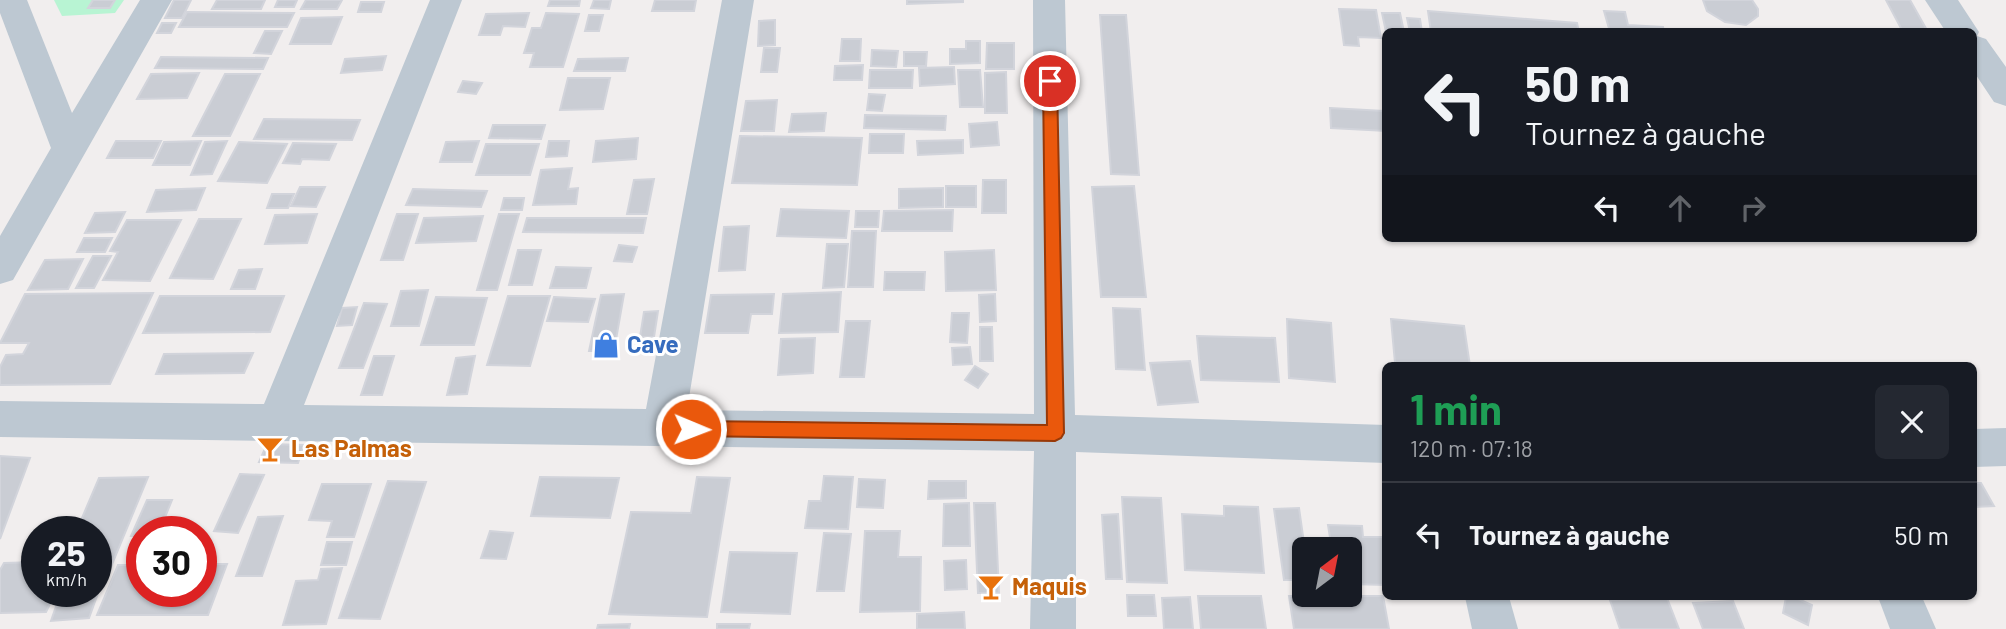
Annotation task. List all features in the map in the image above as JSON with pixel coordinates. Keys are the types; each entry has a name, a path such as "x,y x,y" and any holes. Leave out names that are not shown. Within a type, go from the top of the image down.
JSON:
{"street":[{"path":"11,0 69,149"},
{"path":"0,269 156,0"},
{"path":"276,425 446,0"},
{"path":"663,428 738,0"},
{"path":"1049,0 1055,433 1053,629"},
{"path":"1941,0 1960,28"},
{"path":"1977,51 2004,85"},
{"path":"0,419 276,425 1055,433 1382,444"},
{"path":"1977,447 2006,447"},
{"path":"1488,600 1495,629"},
{"path":"1901,600 1913,629"}],"green space":[{"path":"54,0 124,0 115,13 62,16"}],"building":[{"path":"93,0 115,0 110,8 88,8"},
{"path":"174,0 191,0 182,18 165,18"},
{"path":"217,0 265,0 261,9 212,9"},
{"path":"278,0 297,0 294,7 275,7"},
{"path":"306,0 342,0 337,9 301,9"},
{"path":"550,0 580,0 579,6 548,6"},
{"path":"594,0 611,0 609,9 591,8"},
{"path":"655,0 696,0 694,11 652,11"},
{"path":"907,0 963,0 963,2 907,4"},
{"path":"1703,0 1752,0 1758,9 1758,16 1746,25 1725,22 1707,11"},
{"path":"1886,0 1910,0 1926,28 1901,28"},
{"path":"361,2 384,2 381,12 358,12"},
{"path":"1339,9 1376,10 1381,38 1358,37 1359,46 1344,45"},
{"path":"1428,11 1577,23 1578,28 1430,28"},
{"path":"1604,11 1625,12 1628,25 1663,28 1609,28"},
{"path":"187,12 294,13 287,27 179,27"},
{"path":"529,13 525,27 503,26 500,35 479,35 486,14"},
{"path":"546,13 579,14 563,67 530,67 534,53 524,53 532,28 541,28"},
{"path":"1382,13 1400,13 1403,28 1385,28"},
{"path":"589,15 603,15 599,31 585,31"},
{"path":"1100,15 1126,15 1139,175 1111,174"},
{"path":"342,17 331,44 290,44 301,18"},
{"path":"1407,18 1420,19 1421,28 1409,28"},
{"path":"775,20 775,45 758,46 759,21"},
{"path":"162,23 176,23 171,33 157,33"},
{"path":"265,31 282,31 271,54 254,53"},
{"path":"842,39 861,39 860,61 840,61"},
{"path":"966,41 980,41 980,63 950,64 950,49 966,49"},
{"path":"987,43 1014,43 1014,69 986,69"},
{"path":"764,48 780,48 777,72 761,72"},
{"path":"872,50 898,51 896,67 871,66"},
{"path":"904,52 927,52 926,66 904,66"},
{"path":"386,56 382,70 341,73 345,59"},
{"path":"161,57 268,58 263,69 155,68"},
{"path":"628,58 625,71 574,71 578,59"},
{"path":"863,65 862,80 834,80 835,66"},
{"path":"954,67 955,84 920,86 919,68"},
{"path":"870,70 913,70 912,88 869,88"},
{"path":"958,70 980,70 983,107 960,107"},
{"path":"1006,72 1007,113 985,113 985,73"},
{"path":"199,73 187,98 137,99 151,74"},
{"path":"225,74 260,74 230,136 193,136"},
{"path":"568,78 610,78 603,109 560,110"},
{"path":"463,81 482,83 476,94 458,92"},
{"path":"869,94 885,95 882,111 867,110"},
{"path":"777,100 774,131 741,131 746,101"},
{"path":"1330,108 1382,111 1382,131 1331,128"},
{"path":"826,113 824,131 789,132 792,114"},
{"path":"865,115 946,116 945,130 864,128"},
{"path":"264,119 360,120 352,140 254,139"},
{"path":"997,122 999,145 971,147 969,124"},
{"path":"493,125 545,125 541,139 489,138"},
{"path":"870,134 904,134 903,153 869,153"},
{"path":"740,136 862,138 857,185 732,183"},
{"path":"638,138 636,159 593,162 596,141"},
{"path":"963,140 963,153 918,155 917,141"},
{"path":"116,141 161,141 153,158 107,158"},
{"path":"201,141 190,165 153,165 164,142"},
{"path":"227,141 212,174 191,175 205,142"},
{"path":"479,141 472,162 440,162 446,142"},
{"path":"549,141 569,141 567,156 546,157"},
{"path":"239,142 287,144 267,183 218,181"},
{"path":"293,143 336,144 329,160 302,159 300,164 283,163"},
{"path":"486,144 539,144 530,175 476,175"},
{"path":"572,168 568,189 578,188 576,204 533,205 541,170"},
{"path":"654,179 647,214 627,214 634,180"},
{"path":"983,180 1006,180 1006,213 982,213"},
{"path":"946,186 976,186 976,207 946,207"},
{"path":"1134,186 1146,297 1101,297 1092,187"},
{"path":"300,187 325,187 316,207 291,206"},
{"path":"205,188 196,210 147,212 156,190"},
{"path":"943,188 943,207 899,208 899,189"},
{"path":"413,189 487,191 481,207 406,205"},
{"path":"272,194 294,194 288,208 267,208"},
{"path":"504,198 524,198 522,210 501,210"},
{"path":"781,209 849,211 846,238 777,236"},
{"path":"953,210 952,231 882,231 884,211"},
{"path":"856,211 879,211 878,227 855,227"},
{"path":"125,212 115,232 85,233 95,213"},
{"path":"317,214 307,243 265,244 275,215"},
{"path":"397,214 418,214 403,260 381,260"},
{"path":"499,214 519,214 497,290 477,290"},
{"path":"483,216 476,241 416,243 424,218"},
{"path":"527,218 646,218 643,233 523,232"},
{"path":"199,219 241,219 213,279 170,278"},
{"path":"127,220 181,220 150,281 103,280 118,252 110,251"},
{"path":"749,226 745,270 719,271 724,227"},
{"path":"852,231 876,231 873,287 848,287"},
{"path":"84,238 112,238 105,252 77,252"},
{"path":"827,244 848,244 844,287 823,288"},
{"path":"619,245 637,247 632,262 614,261"},
{"path":"518,250 541,250 532,285 509,285"},
{"path":"994,250 996,290 946,291 945,252"},
{"path":"93,256 111,256 94,288 76,288"},
{"path":"83,259 68,289 28,290 45,260"},
{"path":"556,267 591,268 586,288 550,288"},
{"path":"262,269 255,289 231,289 239,270"},
{"path":"885,272 925,272 924,290 884,290"},
{"path":"428,290 419,326 391,326 401,291"},
{"path":"841,292 838,332 779,333 783,294"},
{"path":"153,293 110,384 0,385 0,367 6,355 23,354 29,343 0,343 25,294"},
{"path":"624,294 614,351 589,351 601,295"},
{"path":"774,294 772,314 751,314 748,333 705,333 711,295"},
{"path":"995,294 996,321 980,322 979,295"},
{"path":"160,296 284,296 270,332 143,333"},
{"path":"508,296 550,296 530,366 487,365"},
{"path":"436,297 487,298 474,345 421,345"},
{"path":"554,297 595,299 588,322 547,321"},
{"path":"364,303 387,304 363,368 339,368"},
{"path":"357,307 352,325 337,326 342,308"},
{"path":"1113,308 1140,309 1145,370 1116,369"},
{"path":"658,311 654,337 640,337 644,312"},
{"path":"952,313 969,313 967,343 950,342"},
{"path":"1287,319 1331,323 1335,382 1289,378"},
{"path":"1391,319 1464,326 1469,362 1395,362"},
{"path":"846,321 870,321 864,377 840,377"},
{"path":"980,327 992,327 993,361 980,361"},
{"path":"1197,336 1275,338 1279,382 1201,380"},
{"path":"815,338 813,373 778,375 781,339"},
{"path":"970,347 972,364 953,365 952,348"},
{"path":"253,353 244,373 156,374 164,354"},
{"path":"374,356 394,356 382,395 361,395"},
{"path":"475,356 467,394 447,395 456,358"},
{"path":"1190,361 1198,402 1158,405 1150,363"},
{"path":"975,366 988,374 978,388 965,380"},
{"path":"267,444 304,445 298,463 259,462"},
{"path":"0,456 30,458 0,539"},
{"path":"240,474 264,475 238,533 217,531 217,524"},
{"path":"824,476 853,477 848,529 805,528 809,501 821,501"},
{"path":"148,477 132,516 126,516 126,530 112,564 112,516 83,516 99,478"},
{"path":"540,477 619,478 610,518 531,516"},
{"path":"697,477 730,478 707,617 609,614 631,512 691,513"},
{"path":"859,479 885,480 883,508 857,507"},
{"path":"388,481 426,482 380,619 339,618"},
{"path":"929,481 966,481 966,498 928,499"},
{"path":"1977,483 1981,483 1994,506 1977,507"},
{"path":"322,484 371,484 354,537 327,537 332,521 309,520"},
{"path":"1122,497 1161,498 1167,583 1127,582"},
{"path":"147,500 172,500 166,516 140,516"},
{"path":"969,503 970,546 943,546 944,504"},
{"path":"974,503 995,503 999,593 978,593"},
{"path":"1224,506 1258,507 1264,573 1185,570 1182,514 1224,516"},
{"path":"1299,508 1303,537 1292,537 1292,580 1284,580 1274,509"},
{"path":"1118,514 1122,579 1106,579 1102,515"},
{"path":"283,516 262,576 236,576 258,517"},
{"path":"1328,525 1362,526 1363,537 1382,537 1382,585 1362,584 1362,537 1330,537"},
{"path":"490,531 513,533 506,559 481,558"},
{"path":"865,531 900,531 898,557 921,557 920,611 860,612"},
{"path":"824,533 851,534 844,591 817,591"},
{"path":"327,542 352,542 346,565 321,565"},
{"path":"730,552 797,553 790,614 721,612"},
{"path":"966,560 967,589 945,590 944,561"},
{"path":"21,562 21,607 48,607 46,612 0,613 0,570 4,563"},
{"path":"217,564 227,564 217,591"},
{"path":"118,565 126,565 126,607 211,607 208,615 97,615 100,607 112,607 112,579"},
{"path":"342,568 326,624 283,625 296,581 318,580 321,569"},
{"path":"1127,595 1154,595 1156,616 1128,616"},
{"path":"1198,596 1261,596 1266,629 1201,629"},
{"path":"1289,596 1292,596 1292,607 1362,607 1362,596 1382,596 1389,629 1294,629"},
{"path":"1190,597 1193,629 1164,629 1162,598"},
{"path":"1610,600 1668,600 1679,629 1620,629"},
{"path":"1785,600 1801,600 1812,605 1808,625 1783,613"},
{"path":"1733,601 1744,629 1703,629 1693,603"},
{"path":"56,607 93,607 89,618 51,621"},
{"path":"964,612 965,629 917,629 917,614"},
{"path":"630,624 629,629 597,629 598,625"},
{"path":"717,624 750,624 749,629 717,629"}],"place":[{"name":"Cave","path":"606,345"},
{"name":"Las Palmas","path":"270,449"},
{"name":"Maquis","path":"991,587"}],"route":[{"path":"691,429 1055,433 1050,81"}]}
